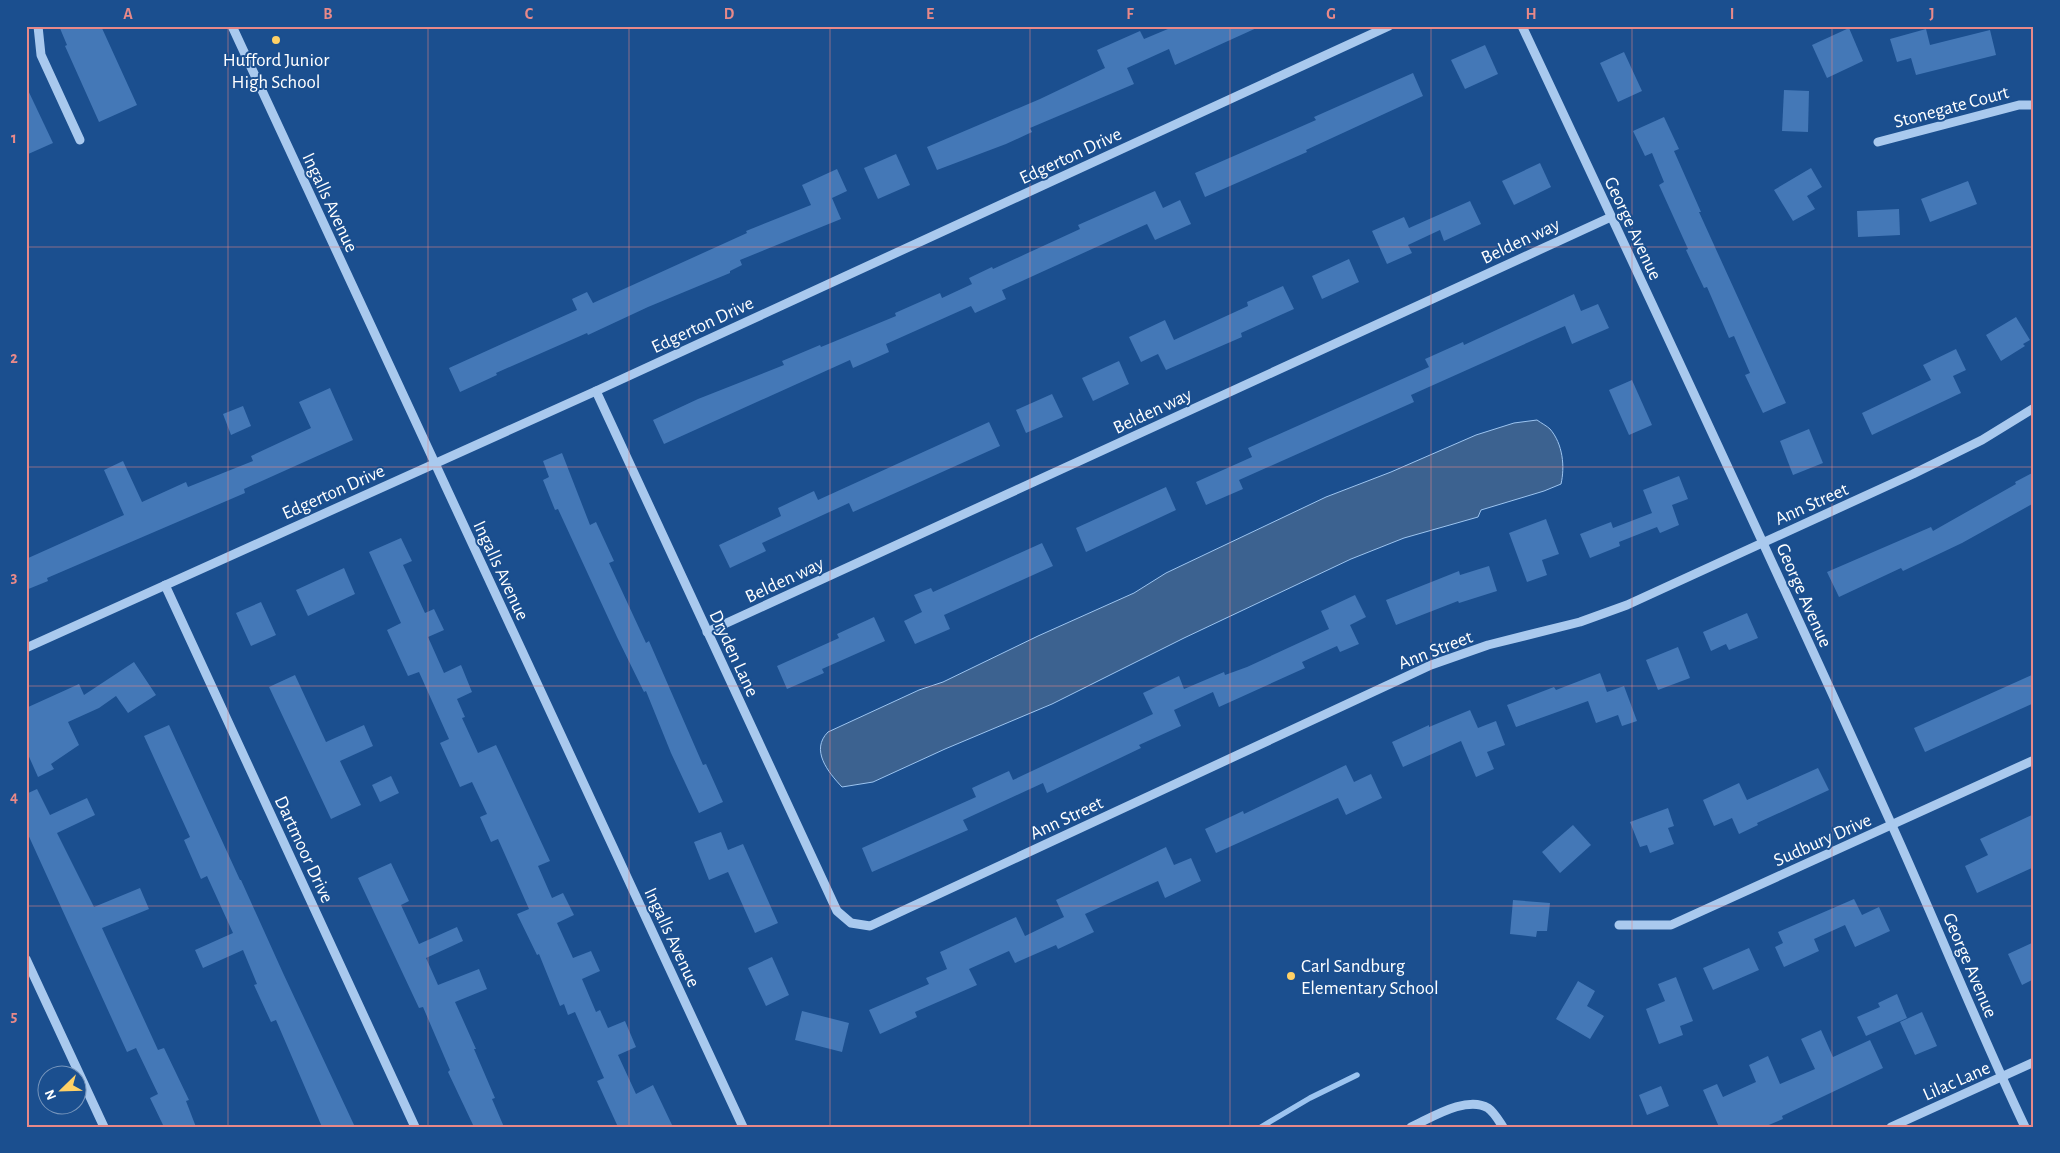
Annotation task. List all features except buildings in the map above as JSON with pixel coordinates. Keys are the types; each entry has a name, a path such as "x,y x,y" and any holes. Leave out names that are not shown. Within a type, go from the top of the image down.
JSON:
{"street":[{"path":"38,26 41,54 80,140"},
{"name":"Ingalls Avenue","path":"232,26 743,1127"},
{"name":"Edgerton Drive","path":"26,648 596,391 1389,26"},
{"name":"George Avenue","path":"1522,26 1763,542 1892,825 2025,1127"},
{"name":"Stonegate Court","path":"1878,142 2019,105 2034,104"},
{"name":"Belden way","path":"707,632 1611,217"},
{"name":"Dryden Lane","path":"596,391 837,911 851,923"},
{"name":"Ann Street","path":"851,923 870,926 1431,665 1488,646 1590,619 1627,605 1913,474 1982,440 2034,408"},
{"name":"Dartmoor Drive","path":"165,585 415,1127"},
{"name":"Sudbury Drive","path":"1619,925 1671,925 2034,760"},
{"path":"26,959 104,1127"},
{"name":"Lilac Lane","path":"1891,1127 2034,1062"},
{"path":"1411,1127 1458,1106 1478,1104 1489,1108 1503,1127"}],"water":[{"path":"1537,420 1550,429 1558,442 1563,463 1561,484 1481,510 1478,517 1404,538 1351,559 1184,638 1052,704 873,782 842,787 831,775 823,761 821,746 828,732 919,690 943,682 1038,636 1134,593 1166,573 1326,497 1391,472 1476,435 1514,423"}],"waterway":[{"path":"1261,1127 1310,1098 1357,1075"}],"place":[{"name":"Hufford Junior High School","path":"276,40"},
{"name":"Carl Sandburg Elementary School","path":"1291,976"}]}
